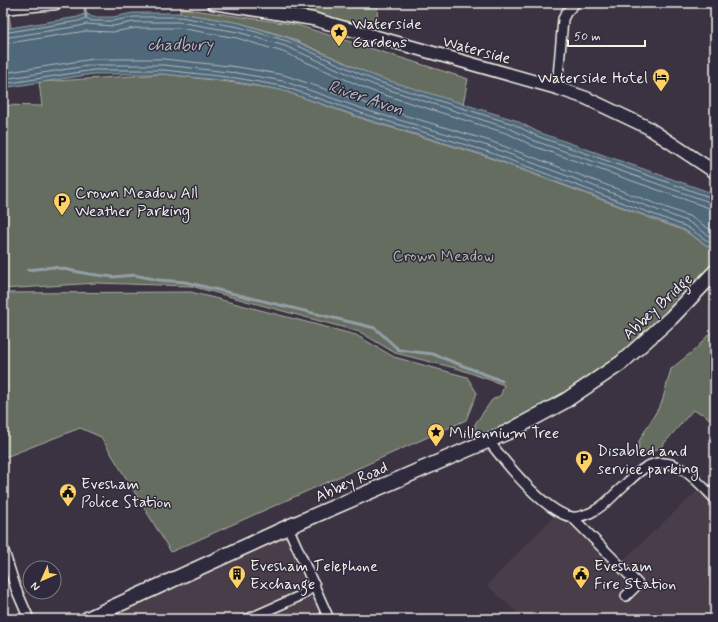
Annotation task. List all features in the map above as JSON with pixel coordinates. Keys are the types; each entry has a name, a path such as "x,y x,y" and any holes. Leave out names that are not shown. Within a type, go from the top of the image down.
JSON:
{"main road":[{"path":"3,8 56,3"},
{"name":"Waterside","path":"213,3 313,19 557,88 586,98 647,127 715,172"},
{"name":"Abbey Bridge","path":"621,362 671,318 715,272"},
{"name":"Abbey Road","path":"88,619 288,527 508,432 565,401 621,362"}],"street":[{"path":"557,88 563,19 575,3"},
{"path":"488,440 510,468 535,493 558,512 573,518 638,584 626,596"},
{"path":"573,518 599,509 646,468 658,463 672,464 686,471 715,499"},
{"path":"288,527 329,619"},
{"path":"3,548 16,589 29,619"},
{"path":"248,619 300,596 315,585"}],"shaded area":[{"path":"710,479 715,483 715,619 524,619 487,585 558,512 573,518 620,563"},
{"path":"284,534 311,585 325,619 97,619"}],"green space":[{"path":"3,3 8,8 11,28 3,29"},
{"path":"213,3 378,3 376,36"},
{"name":"Waterside Gardens","path":"180,8 297,25 468,79 463,104 377,77 288,37 240,23 180,13"},
{"name":"Crown Meadow","path":"164,74 281,90 369,121 485,156 685,231 715,251 715,268 679,310 555,404 474,445 475,424 492,400 501,395 504,385 459,369 395,353 360,332 191,286 96,283 3,289 3,105 42,106 39,82"},
{"path":"191,292 356,335 394,357 467,377 477,393 466,420 171,552 101,437 80,428 3,458 3,293"},
{"path":"715,327 715,423 703,414 693,410 661,447 648,454 638,453 639,441 662,402 671,369 697,348"}],"water":[{"name":"chadbury","path":"86,13 92,17 113,17 133,13 180,13 240,23 288,38 377,77 515,120 538,132 709,192 715,196 715,251 685,230 485,155 369,120 281,90 236,82 164,74 94,74 3,88 3,29 78,17"}],"waterway":[{"path":"85,9 86,17"},
{"path":"28,270 53,267 113,277 134,275 159,280 185,282 375,328 399,350 433,354 502,381"}],"place":[{"name":"Waterside Gardens","path":"339,47"},
{"name":"Waterside Hotel","path":"661,92"},
{"name":"Crown Meadow All Weather Parking","path":"62,216"},
{"name":"Millennium Tree","path":"436,447"},
{"name":"Disabled and service parking","path":"584,474"},
{"name":"Evesham Police Station","path":"68,507"},
{"name":"Evesham Telephone Exchange","path":"237,589"},
{"name":"Evesham Fire Station","path":"581,589"}],"water label":[{"name":"River Avon","path":"366,97"}]}
